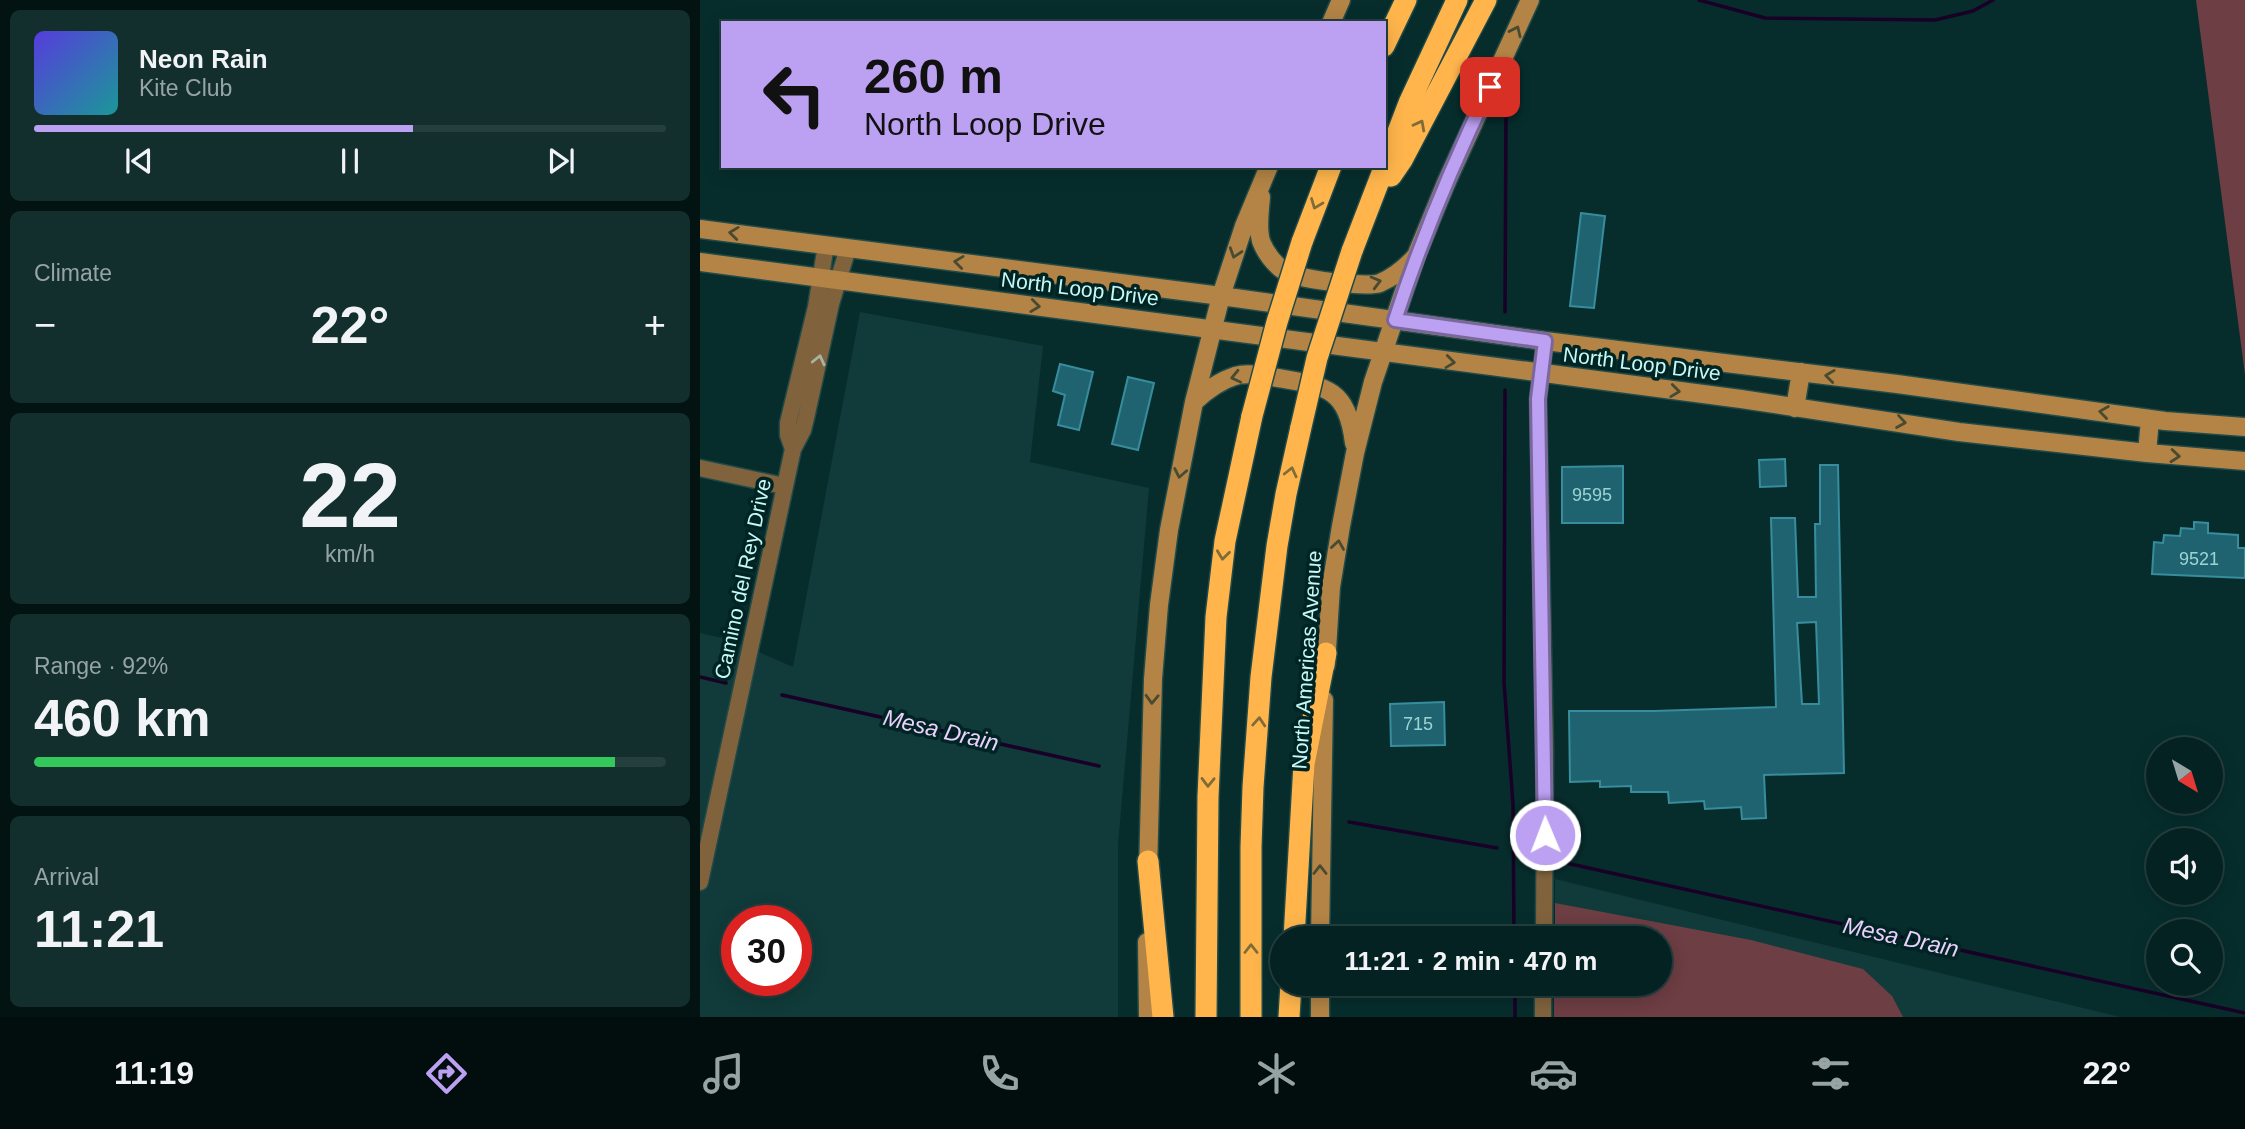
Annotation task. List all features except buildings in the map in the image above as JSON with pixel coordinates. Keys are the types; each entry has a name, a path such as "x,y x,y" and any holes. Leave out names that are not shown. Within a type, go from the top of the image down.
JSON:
{"highway":[{"path":"1386,42 1406,0"},
{"path":"1386,164 1409,103 1457,0"},
{"path":"1371,203 1402,160 1486,0"},
{"path":"1206,1017 1208,797 1216,617 1225,541 1252,416 1277,323 1302,242 1330,168"},
{"path":"1251,1017 1251,835 1261,677 1277,546 1317,358 1352,251 1384,168"},
{"path":"1295,926 1304,764 1326,653"},
{"path":"1148,861 1163,1017"},
{"path":"1289,1017 1290,996"}],"main road":[{"path":"1332,21 1341,0"},
{"name":"North Americas Avenue","path":"1320,926 1326,653 1331,587 1355,453 1382,353 1416,256 1472,122 1530,0"},
{"path":"1265,175 1259,223 1261,242 1273,261 1284,271 1339,283 1372,285 1397,274 1416,256"},
{"path":"1148,1017 1148,861 1153,678 1169,530 1194,402 1221,296 1244,226 1265,175"},
{"name":"North Loop Drive","path":"700,229 2150,419 2245,427"},
{"name":"North Loop Drive","path":"700,262 1541,373 1959,432 2245,461"},
{"path":"1796,408 1801,372"},
{"path":"1194,402 1225,380 1238,375 1252,374 1324,387 1338,398 1344,407 1350,423 1355,453"},
{"path":"2147,453 2150,419"},
{"path":"1320,996 1320,1017"}],"street":[{"name":"Camino del Rey Drive","path":"826,245 830,279"},
{"name":"Camino del Rey Drive","path":"700,883 784,486 793,449 803,430 805,384 830,279 848,248"},
{"path":"1544,926 1545,750 1538,399 1545,341"},
{"path":"700,468 784,486"},
{"path":"1543,1017 1544,996"}],"shaded area":[{"path":"2196,0 2245,0 2245,375"},
{"path":"860,312 1043,346 1030,462 1149,488 1118,845 1118,1017 700,1017 700,633 731,640 793,667"},
{"path":"1555,879 2120,1017 1554,1017 1554,996 1672,996 1672,926 1555,926"},
{"path":"1555,903 1751,940 1863,969 1892,996 1903,1017 1554,1017 1554,996 1672,996 1672,926 1555,926"}],"waterway":[{"path":"1699,0 1765,18 1935,20 1973,11 1993,0"},
{"path":"1505,312 1506,114"},
{"path":"1505,390 1504,682 1513,804 1514,926"},
{"name":"Mesa Drain","path":"700,677 726,683"},
{"name":"Mesa Drain","path":"782,695 1099,766"},
{"name":"Mesa Drain","path":"1349,822 1497,848"},
{"name":"Mesa Drain","path":"1557,861 2245,1013"},
{"path":"1515,996 1515,1017"}],"route":[{"path":"1490,87 1472,122 1416,256 1395,320 1545,341 1538,399 1545,835"}]}
